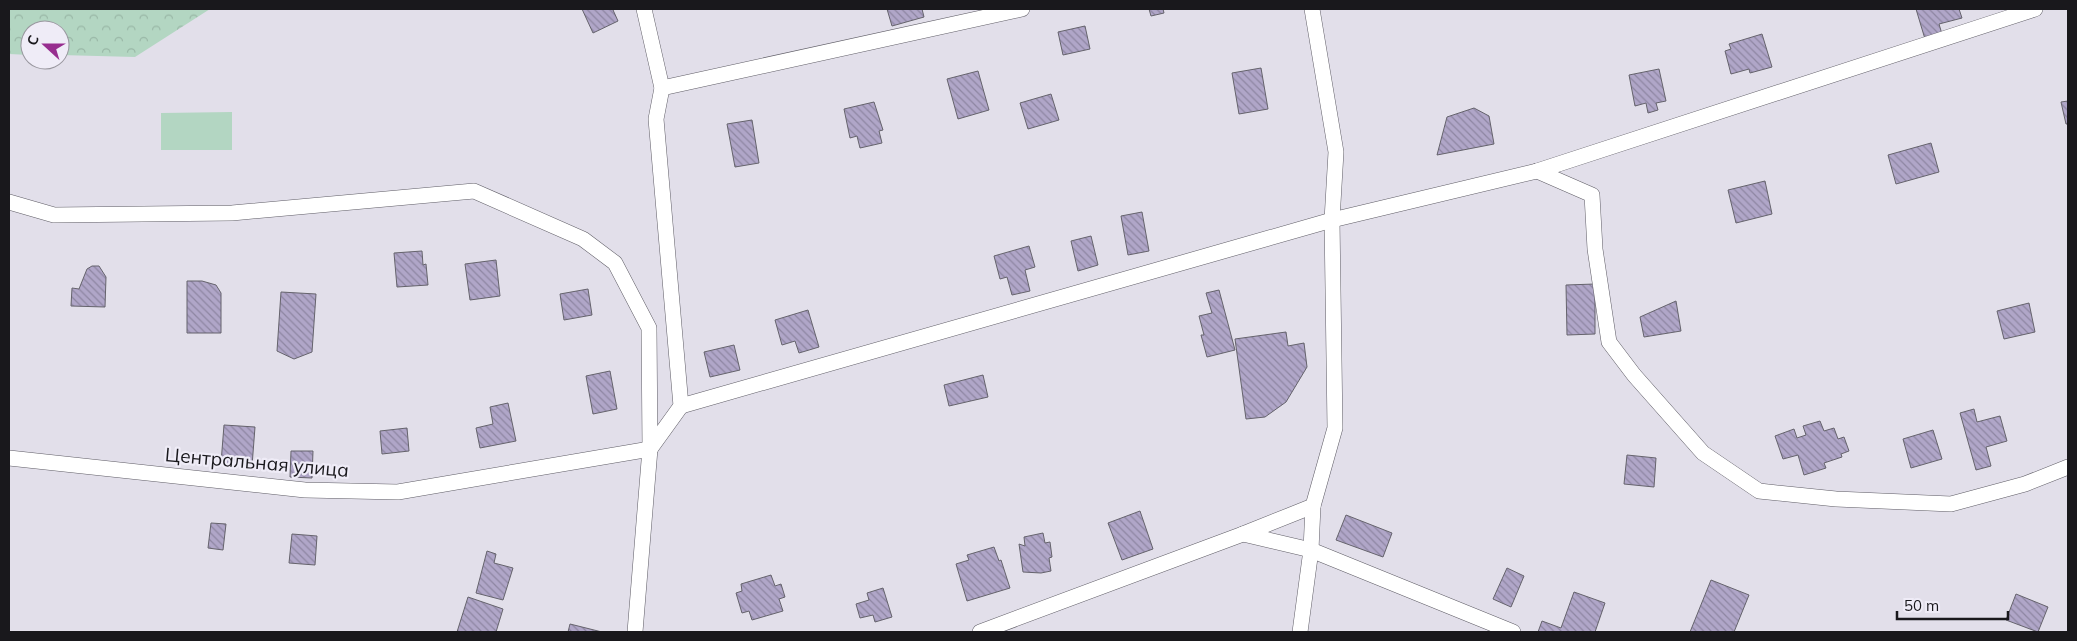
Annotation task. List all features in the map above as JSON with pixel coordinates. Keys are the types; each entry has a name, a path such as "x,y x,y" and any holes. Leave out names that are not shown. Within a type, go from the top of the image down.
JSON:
{"street":[{"path":"644,9 662,88 656,119 681,406"},
{"path":"662,88 1022,9"},
{"path":"1300,632 1312,550 1313,506 1335,428 1332,220 1336,152 1312,9"},
{"path":"650,449 681,406 1332,220 1537,171 2035,9"},
{"path":"1537,171 1592,195 1595,249 1609,342 1634,376 1704,452 1759,491 1836,499 1951,504 2024,484 2068,467"},
{"path":"9,202 54,215 232,213 474,191 583,239 615,263 649,328 650,449 636,632"},
{"name":"Центральная улица","path":"9,458 305,490 398,492 650,449"},
{"path":"980,632 1313,506"},
{"path":"1243,534 1312,550 1513,632"}],"green space":[{"path":"9,9 210,9 135,57 70,55 70,20 20,20 20,55 9,54"},
{"path":"232,112 232,150 161,150 161,113"}],"building":[{"path":"582,9 616,9 613,10 618,21 593,33"},
{"path":"887,9 922,9 924,17 892,26"},
{"path":"1149,9 1163,9 1164,13 1151,16"},
{"path":"1916,9 1959,9 1962,18 1939,24 1942,34 1925,39"},
{"path":"1085,26 1090,49 1063,55 1058,32"},
{"path":"1762,34 1772,67 1750,73 1749,69 1731,74 1725,51 1731,49 1729,44"},
{"path":"1261,68 1268,109 1239,114 1232,73"},
{"path":"1659,69 1666,101 1656,103 1658,110 1648,113 1646,103 1635,106 1629,75"},
{"path":"978,71 989,110 958,119 947,79"},
{"path":"1051,94 1059,120 1028,129 1020,103"},
{"path":"2068,101 2068,124 2066,124 2061,102"},
{"path":"874,102 883,130 879,131 882,143 860,148 857,136 850,138 844,109"},
{"path":"1474,108 1489,116 1494,144 1437,155 1447,117"},
{"path":"752,120 759,163 735,167 727,124"},
{"path":"1931,143 1939,172 1896,184 1888,155"},
{"path":"1765,181 1772,214 1736,223 1728,190"},
{"path":"1142,212 1149,251 1128,255 1121,216"},
{"path":"1091,236 1098,265 1078,271 1071,241"},
{"path":"1029,246 1035,267 1025,270 1030,291 1012,295 1007,277 1000,279 994,256"},
{"path":"422,251 423,265 426,264 428,285 397,287 394,253"},
{"path":"496,260 500,296 470,300 465,264"},
{"path":"92,266 99,266 106,277 105,307 71,306 72,288 79,289 87,269"},
{"path":"187,281 202,281 216,285 221,293 221,333 187,333"},
{"path":"1595,284 1595,334 1567,335 1566,285"},
{"path":"588,289 592,315 564,320 560,294"},
{"path":"1219,290 1235,350 1207,357 1201,335 1204,335 1199,316 1212,313 1206,293"},
{"path":"281,292 316,294 312,352 294,359 277,351"},
{"path":"1676,301 1681,331 1644,337 1640,317"},
{"path":"2029,303 2035,332 2004,339 1997,311"},
{"path":"808,310 819,347 799,353 795,341 782,345 775,320"},
{"path":"1286,332 1288,346 1304,343 1307,367 1286,402 1265,417 1246,419 1235,339"},
{"path":"734,345 740,370 710,377 704,352"},
{"path":"610,371 617,409 593,414 586,376"},
{"path":"983,375 988,397 949,406 944,385"},
{"path":"508,403 516,441 480,448 476,428 493,424 490,407"},
{"path":"1974,409 1977,422 2000,416 2007,441 1986,447 1991,466 1976,470 1960,413"},
{"path":"1820,421 1824,431 1834,428 1838,439 1844,437 1849,451 1841,454 1842,457 1824,463 1826,468 1804,475 1798,455 1783,459 1775,436 1794,429 1797,438 1806,435 1803,426"},
{"path":"224,425 255,427 252,466 221,463"},
{"path":"407,428 409,451 382,454 380,431"},
{"path":"1933,430 1942,459 1911,468 1903,439"},
{"path":"291,451 313,451 312,478 290,477"},
{"path":"1627,455 1656,458 1654,487 1624,484"},
{"path":"1140,511 1153,549 1122,560 1108,523"},
{"path":"1346,515 1392,533 1383,557 1336,540"},
{"path":"211,523 226,524 223,550 208,548"},
{"path":"1043,533 1045,543 1050,542 1052,557 1049,558 1051,571 1041,573 1023,572 1019,544 1025,546 1024,537"},
{"path":"292,534 317,536 315,565 289,563"},
{"path":"994,547 999,561 1001,560 1010,588 967,601 956,564 969,560 967,555"},
{"path":"487,551 496,554 494,563 513,568 503,600 476,593"},
{"path":"1507,568 1524,576 1511,607 1493,599"},
{"path":"771,575 775,586 781,584 785,597 779,599 783,611 752,620 749,611 742,613 736,593 742,591 741,584"},
{"path":"1711,580 1749,595 1734,632 1690,632"},
{"path":"883,588 892,617 875,622 873,615 860,618 856,604 869,600 867,593"},
{"path":"1574,592 1605,603 1595,632 1538,632 1542,621 1561,628"},
{"path":"2016,594 2048,607 2038,632 2006,620"},
{"path":"468,597 503,609 496,632 457,632"},
{"path":"570,624 602,632 568,632"}]}
